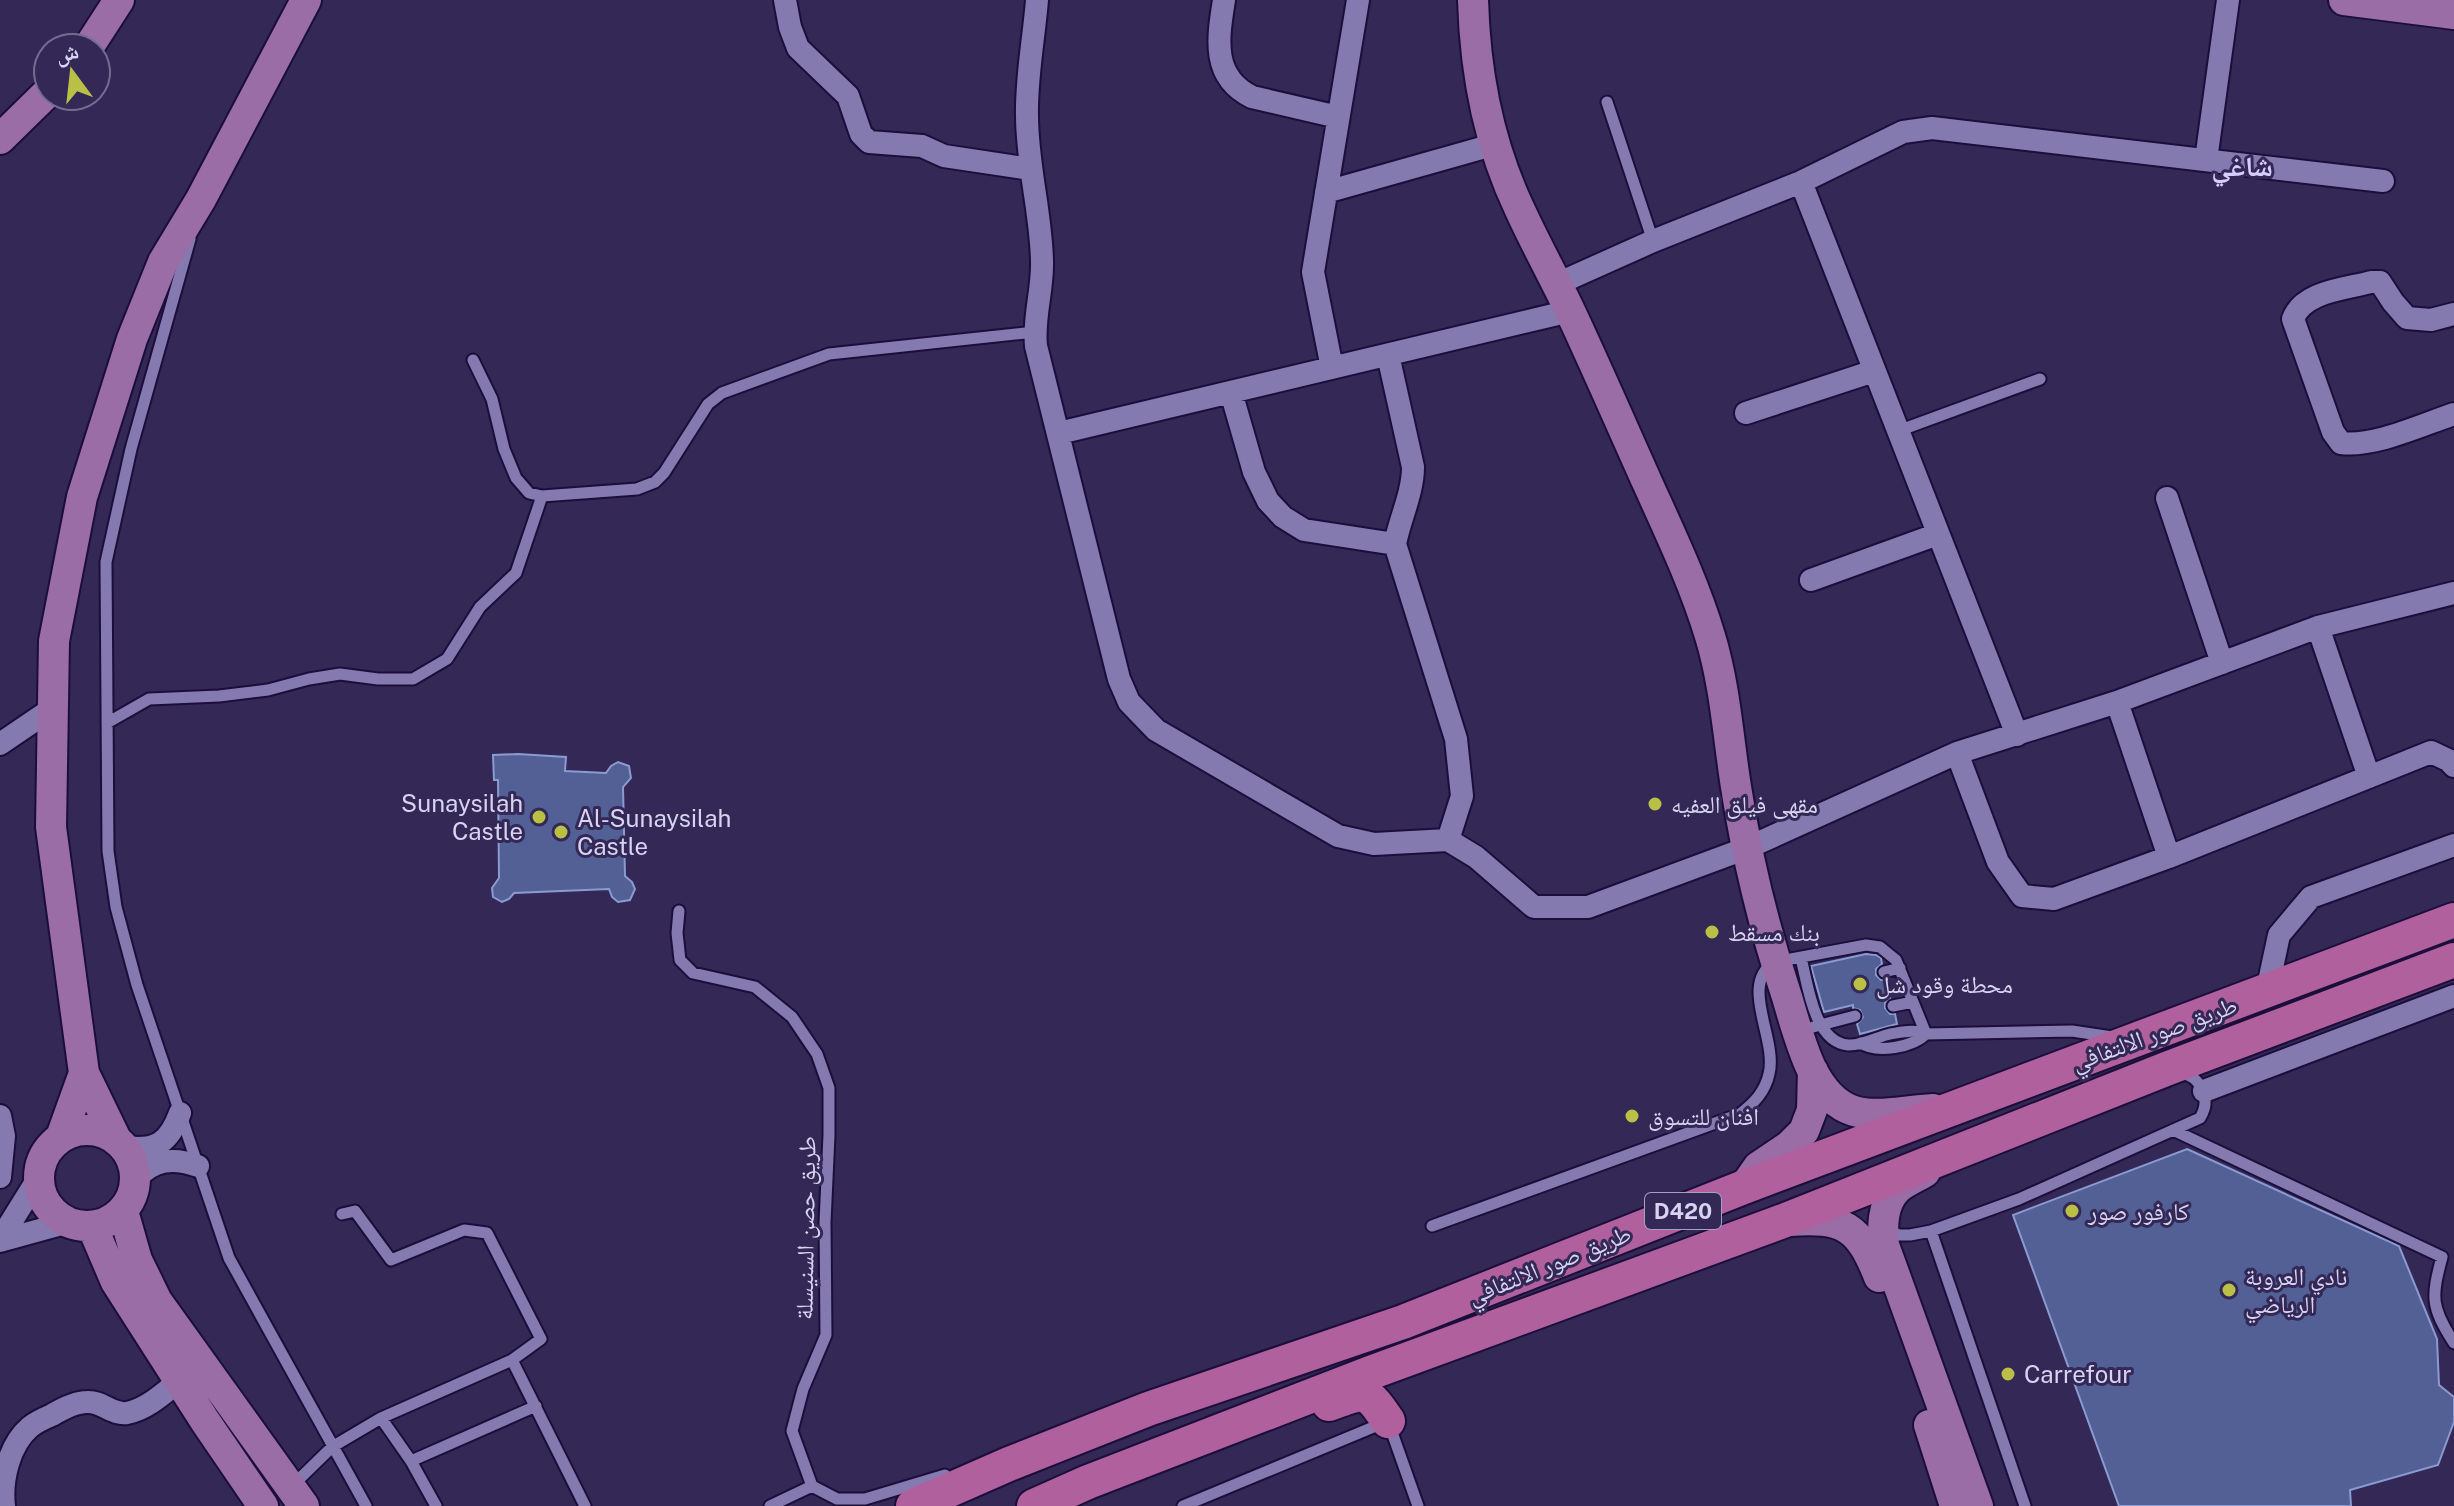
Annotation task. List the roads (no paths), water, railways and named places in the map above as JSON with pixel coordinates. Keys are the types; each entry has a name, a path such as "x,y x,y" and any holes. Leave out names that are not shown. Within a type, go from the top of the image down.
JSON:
{"main road":[{"name":"طريق صور الالتفافي","path":"913,1506 1148,1409 1403,1322 1744,1187 2454,920"},
{"name":"طريق صور الالتفافي","path":"1034,1506 1370,1373 1783,1221 1970,1145 2454,960"},
{"path":"1388,1421 1395,1388 1410,1371 1484,1332"},
{"path":"1209,1435 1248,1432 1356,1394 1373,1399 1388,1421"}],"street":[{"path":"98,32 119,0"},
{"path":"0,1240 81,1224 104,1223 123,1211 130,1201 136,1179 135,1167 84,1073 51,827 54,641 82,497 132,339 163,262 201,199 306,0"},
{"path":"785,0 798,48 848,96 861,134 869,142 922,146 944,156 1031,169"},
{"path":"1037,0 1026,114 1042,259 1035,332 1038,360 1119,679 1129,702 1146,722 1338,836 1374,844 1448,840 1476,857 1534,907 1588,907 1747,848 1957,753 2117,702 2318,627 2454,593"},
{"path":"1224,0 1218,39 1228,79 1239,91 1252,97 1338,117"},
{"path":"1332,368 1313,272 1358,0"},
{"path":"2206,160 2228,0"},
{"path":"2354,0 2454,14"},
{"path":"1474,1 1481,87 1496,144 1519,209 1570,311 1679,552 1710,636 1721,680 1747,848 1809,1028 1813,1071 1812,1110 1804,1131 1789,1146 1758,1167 1744,1187"},
{"path":"0,139 32,108"},
{"path":"1557,284 1653,241 1801,182 1903,132 1932,128 2383,181"},
{"path":"1326,192 1496,144"},
{"path":"1801,182 2017,735"},
{"path":"2454,314 2431,320 2407,318 2380,282 2371,282 2313,298 2296,310 2293,319 2333,432 2341,443 2354,445 2454,414"},
{"path":"1059,433 1570,311"},
{"path":"1388,355 1413,467 1413,482 1395,544 1456,739 1462,796 1448,840"},
{"path":"1746,413 1874,371"},
{"path":"1231,392 1254,472 1268,501 1283,517 1304,530 1395,544"},
{"path":"2167,498 2222,663"},
{"path":"1811,580 1938,534"},
{"path":"2318,627 2369,777"},
{"path":"2117,702 2169,857"},
{"path":"0,744 53,708"},
{"path":"1957,753 1998,862 2022,896 2054,899 2169,857 2431,752 2454,766"},
{"path":"2267,991 2279,935 2311,897 2454,845"},
{"path":"2204,1091 2454,996"},
{"path":"1813,1071 1835,1101 1855,1112 1877,1115 1951,1108"},
{"path":"61,1137 84,1073"},
{"path":"0,1240 39,1177 45,1154 61,1137 71,1132 95,1130 120,1143 144,1149 154,1147 174,1128 180,1113"},
{"path":"0,1116 4,1136 0,1177"},
{"path":"1970,1145 1897,1189 1889,1202 1882,1228 1884,1245 1978,1506"},
{"path":"136,1179 144,1169 155,1163 170,1160 198,1166"},
{"path":"39,1177 40,1188 50,1209 81,1224 179,1381 263,1506"},
{"path":"123,1211 137,1260 157,1301 298,1497"},
{"path":"1783,1221 1811,1219 1844,1225 1862,1241 1871,1257 1955,1506"},
{"path":"4,1506 2,1490 12,1451 30,1427 83,1402 100,1403 116,1413 126,1413 150,1404 179,1381"}],"lane":[{"path":"1607,102 1653,241"},
{"path":"201,199 131,449 106,562 108,851 116,907 137,985 229,1258 366,1506"},
{"path":"473,360 492,399 504,449 516,478 529,493 542,496 637,489 655,482 708,404 722,393 829,354 1035,332"},
{"path":"1898,431 2040,379"},
{"path":"107,723 149,699 268,690 340,674 413,679 447,659 480,607 516,573 542,496"},
{"name":"طريق حصن السنيسلة","path":"679,911 677,933 680,960 693,973 755,987 792,1017 817,1054 829,1088 826,1335 803,1389 792,1431 812,1486"},
{"path":"1432,1226 1740,1114 1754,1103 1764,1089 1771,1065 1758,984 1764,971 1788,960 1873,945 1892,954 1926,1034"},
{"path":"1788,960 1811,987 1809,1028"},
{"path":"1884,972 1900,968"},
{"path":"1893,1006 1913,1002"},
{"path":"1768,1039 1855,1016"},
{"path":"1809,1028 1837,1042 1849,1045 1861,1043 1877,1049 1917,1042 1926,1034 2072,1031 2128,1043"},
{"path":"1882,1228 1899,1235 1931,1231 2019,1199 2200,1118 2205,1110 2204,1091 2189,1074 2166,1069"},
{"path":"2173,1130 2442,1257 2433,1298 2440,1320 2454,1343"},
{"path":"298,1497 332,1447 381,1418 512,1360 541,1339 487,1233 464,1230 391,1260 355,1211 342,1214"},
{"path":"1931,1231 2025,1506"},
{"path":"512,1360 585,1506"},
{"path":"411,1461 536,1406"},
{"path":"381,1418 411,1461 436,1506"},
{"path":"1183,1506 1388,1421 1418,1506"},
{"path":"770,1506 812,1486 837,1499 865,1499 963,1469 1032,1455"}],"place":[{"name":"مقهى فيلق العفيه","path":"1655,804"},
{"name":"Sunaysilah Castle","path":"539,817"},
{"name":"Al-Sunaysilah Castle","path":"561,832"},
{"name":"بنك مسقط","path":"1712,932"},
{"name":"محطة وقود شل","path":"1860,984"},
{"name":"افنان للتسوق","path":"1632,1116"},
{"name":"كارفور صور","path":"2072,1211"},
{"name":"نادي العروبة الرياضي","path":"2229,1290"},
{"name":"Carrefour","path":"2008,1374"}],"district":[{"name":"شاغي","path":"2242,165"}]}
